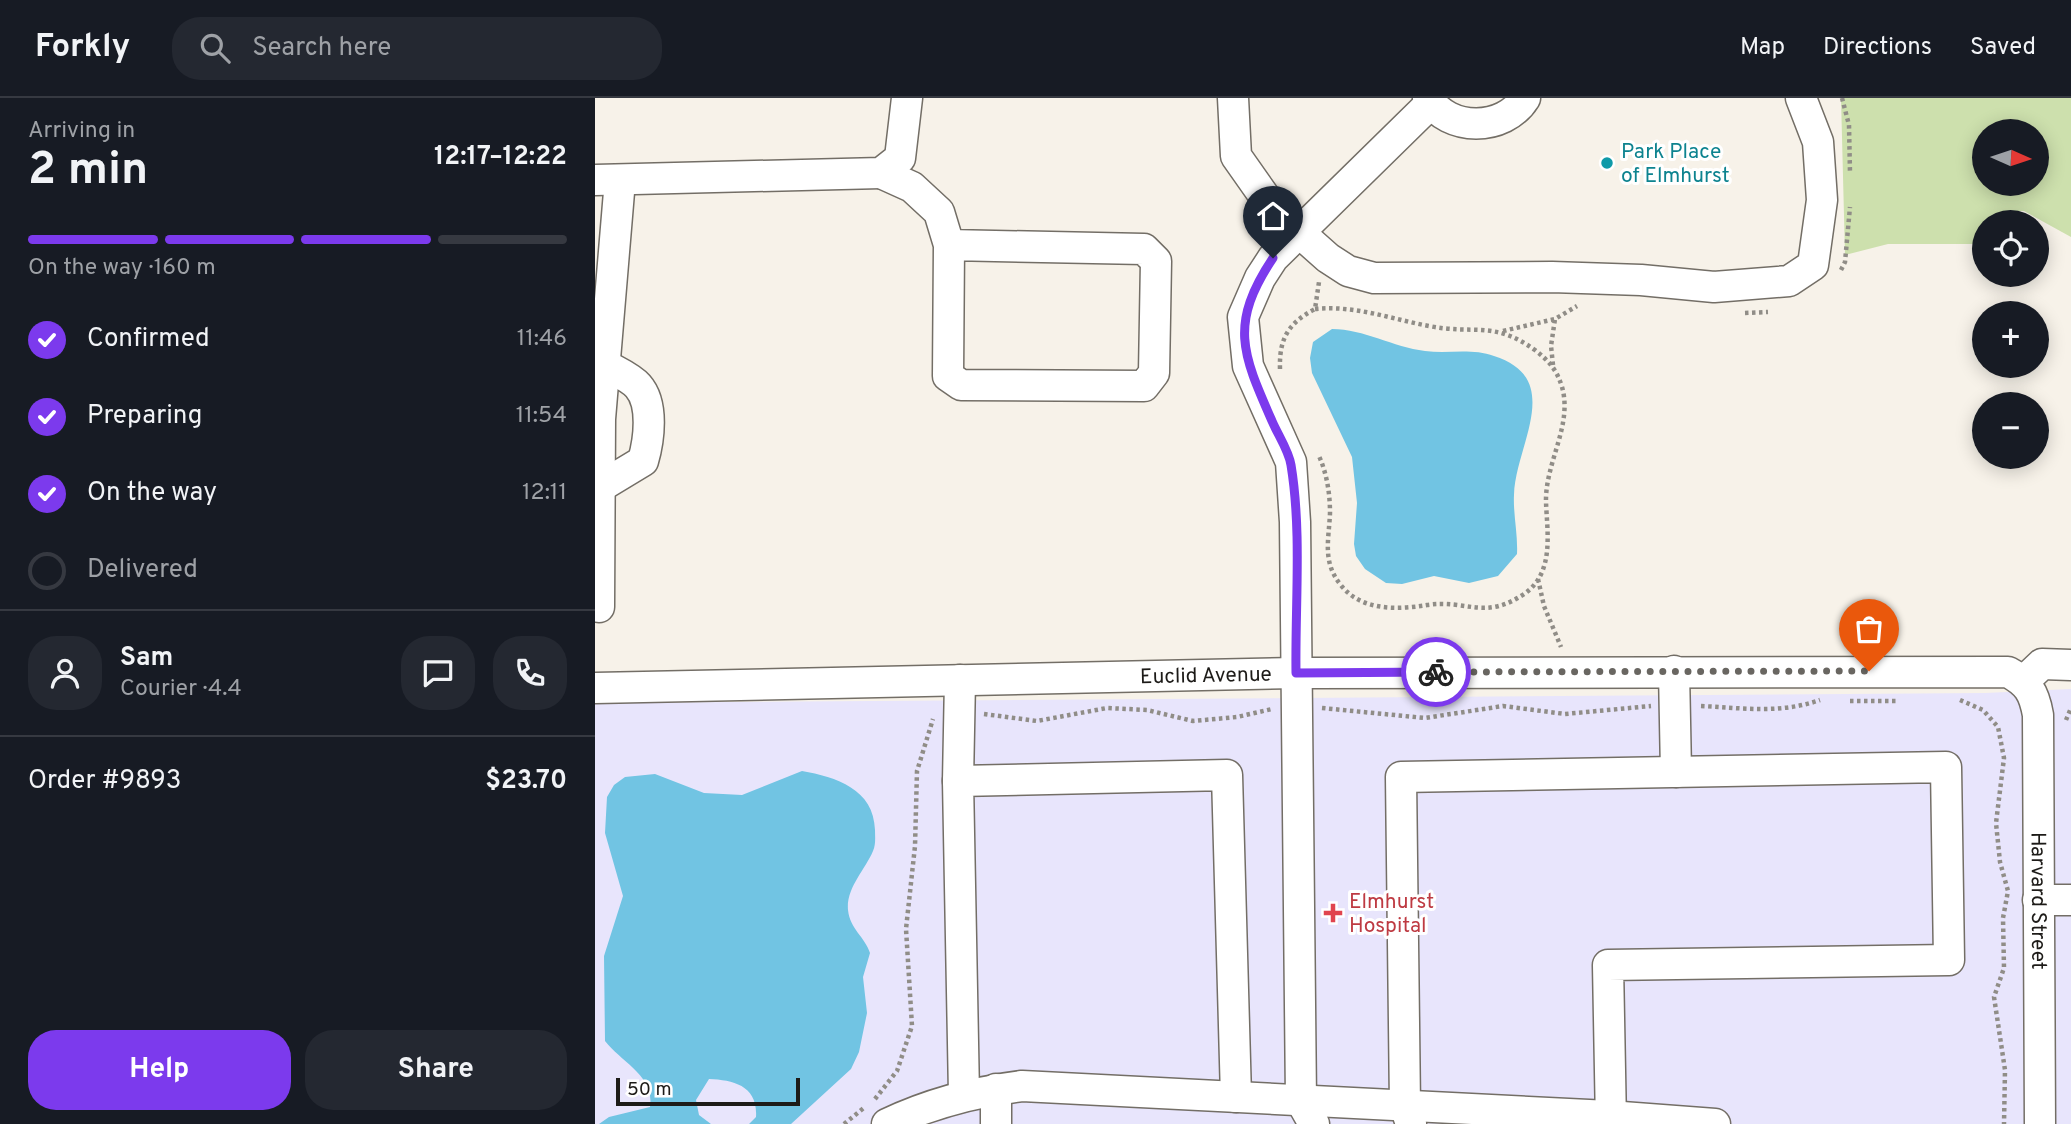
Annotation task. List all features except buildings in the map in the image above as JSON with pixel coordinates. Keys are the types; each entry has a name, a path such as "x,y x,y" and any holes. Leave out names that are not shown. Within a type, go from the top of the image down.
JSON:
{"street":[{"path":"881,173 899,158 907,98"},
{"path":"1233,98 1235,156 1273,210 1347,271 1374,278 1552,277 1641,280 1714,287 1789,281 1813,265 1822,200 1818,142 1801,98"},
{"path":"1308,1112 1296,673 1295,523 1291,463 1248,366 1244,317 1260,278 1273,258 1429,101 1447,116 1466,123 1486,124 1505,117 1525,98"},
{"path":"599,607 607,180 881,173 912,187 939,212 949,245 948,376 961,385 1144,386 1154,373 1156,261 1144,249 949,245"},
{"path":"600,487 643,461 648,420 647,403 636,383 605,365"},
{"path":"2024,681 2042,664 2071,665"},
{"name":"Euclid Avenue","path":"595,688 1296,673 1573,671 2008,672 2024,681"},
{"path":"1674,671 1675,772"},
{"path":"960,680 957,782 964,1095"},
{"name":"Harvard Street","path":"2024,681 2035,694 2038,715 2040,1124"},
{"path":"1408,1115 1401,777 1945,767 1949,960 1608,965 1610,1120"},
{"path":"957,782 1227,775 1236,1097"},
{"path":"2038,900 2071,900"},
{"path":"887,1124 925,1106 964,1095 1021,1086 1236,1097 1308,1112 1715,1124"},
{"path":"996,1089 996,1124"}],"path":[{"path":"1315,309 1319,283 1328,258"},
{"path":"1280,374 1279,352 1284,334 1296,319 1315,309 1359,309 1437,328 1502,331 1516,337 1553,365"},
{"path":"1317,452 1329,489 1326,545 1329,564 1347,593 1380,607 1451,604 1482,610 1504,605 1527,593 1538,579 1549,548 1548,484 1564,408 1563,388 1553,365 1551,346 1555,318"},
{"path":"1538,579 1552,627 1573,671"}],"shaded area":[{"name":"Elmhurst Hospital","path":"2071,689 2071,1124 595,1124 595,703 1985,693"}],"green space":[{"path":"1841,98 2071,98 2071,237 2049,225 2049,210 1972,210 1972,244 1888,244 1845,255"}],"water":[{"path":"1332,329 1356,332 1425,351 1469,352 1494,356 1516,367 1528,381 1532,397 1531,416 1514,495 1517,554 1498,576 1469,583 1434,576 1402,584 1386,583 1365,569 1356,556 1354,544 1357,503 1352,457 1312,373 1310,358 1313,342"},
{"path":"802,771 828,777 851,787 868,804 873,816 874,848 848,902 849,917 870,953 863,977 867,1013 859,1052 851,1069 791,1124 749,1124 756,1117 756,1107 749,1092 735,1083 709,1079 696,1100 699,1115 711,1124 599,1124 609,1117 650,1107 650,1096 642,1078 605,1041 604,956 623,896 605,833 607,797 614,785 625,777 655,774 704,793 742,795"}],"way so far":[{"path":"1436,672 1869,671"}],"place":[{"name":"Park Place of Elmhurst","path":"1607,163"},
{"name":"Elmhurst Hospital","path":"1333,913"}],"route":[{"path":"1273,258 1260,278 1244,317 1248,366 1291,463 1295,523 1296,673 1436,672"}]}
